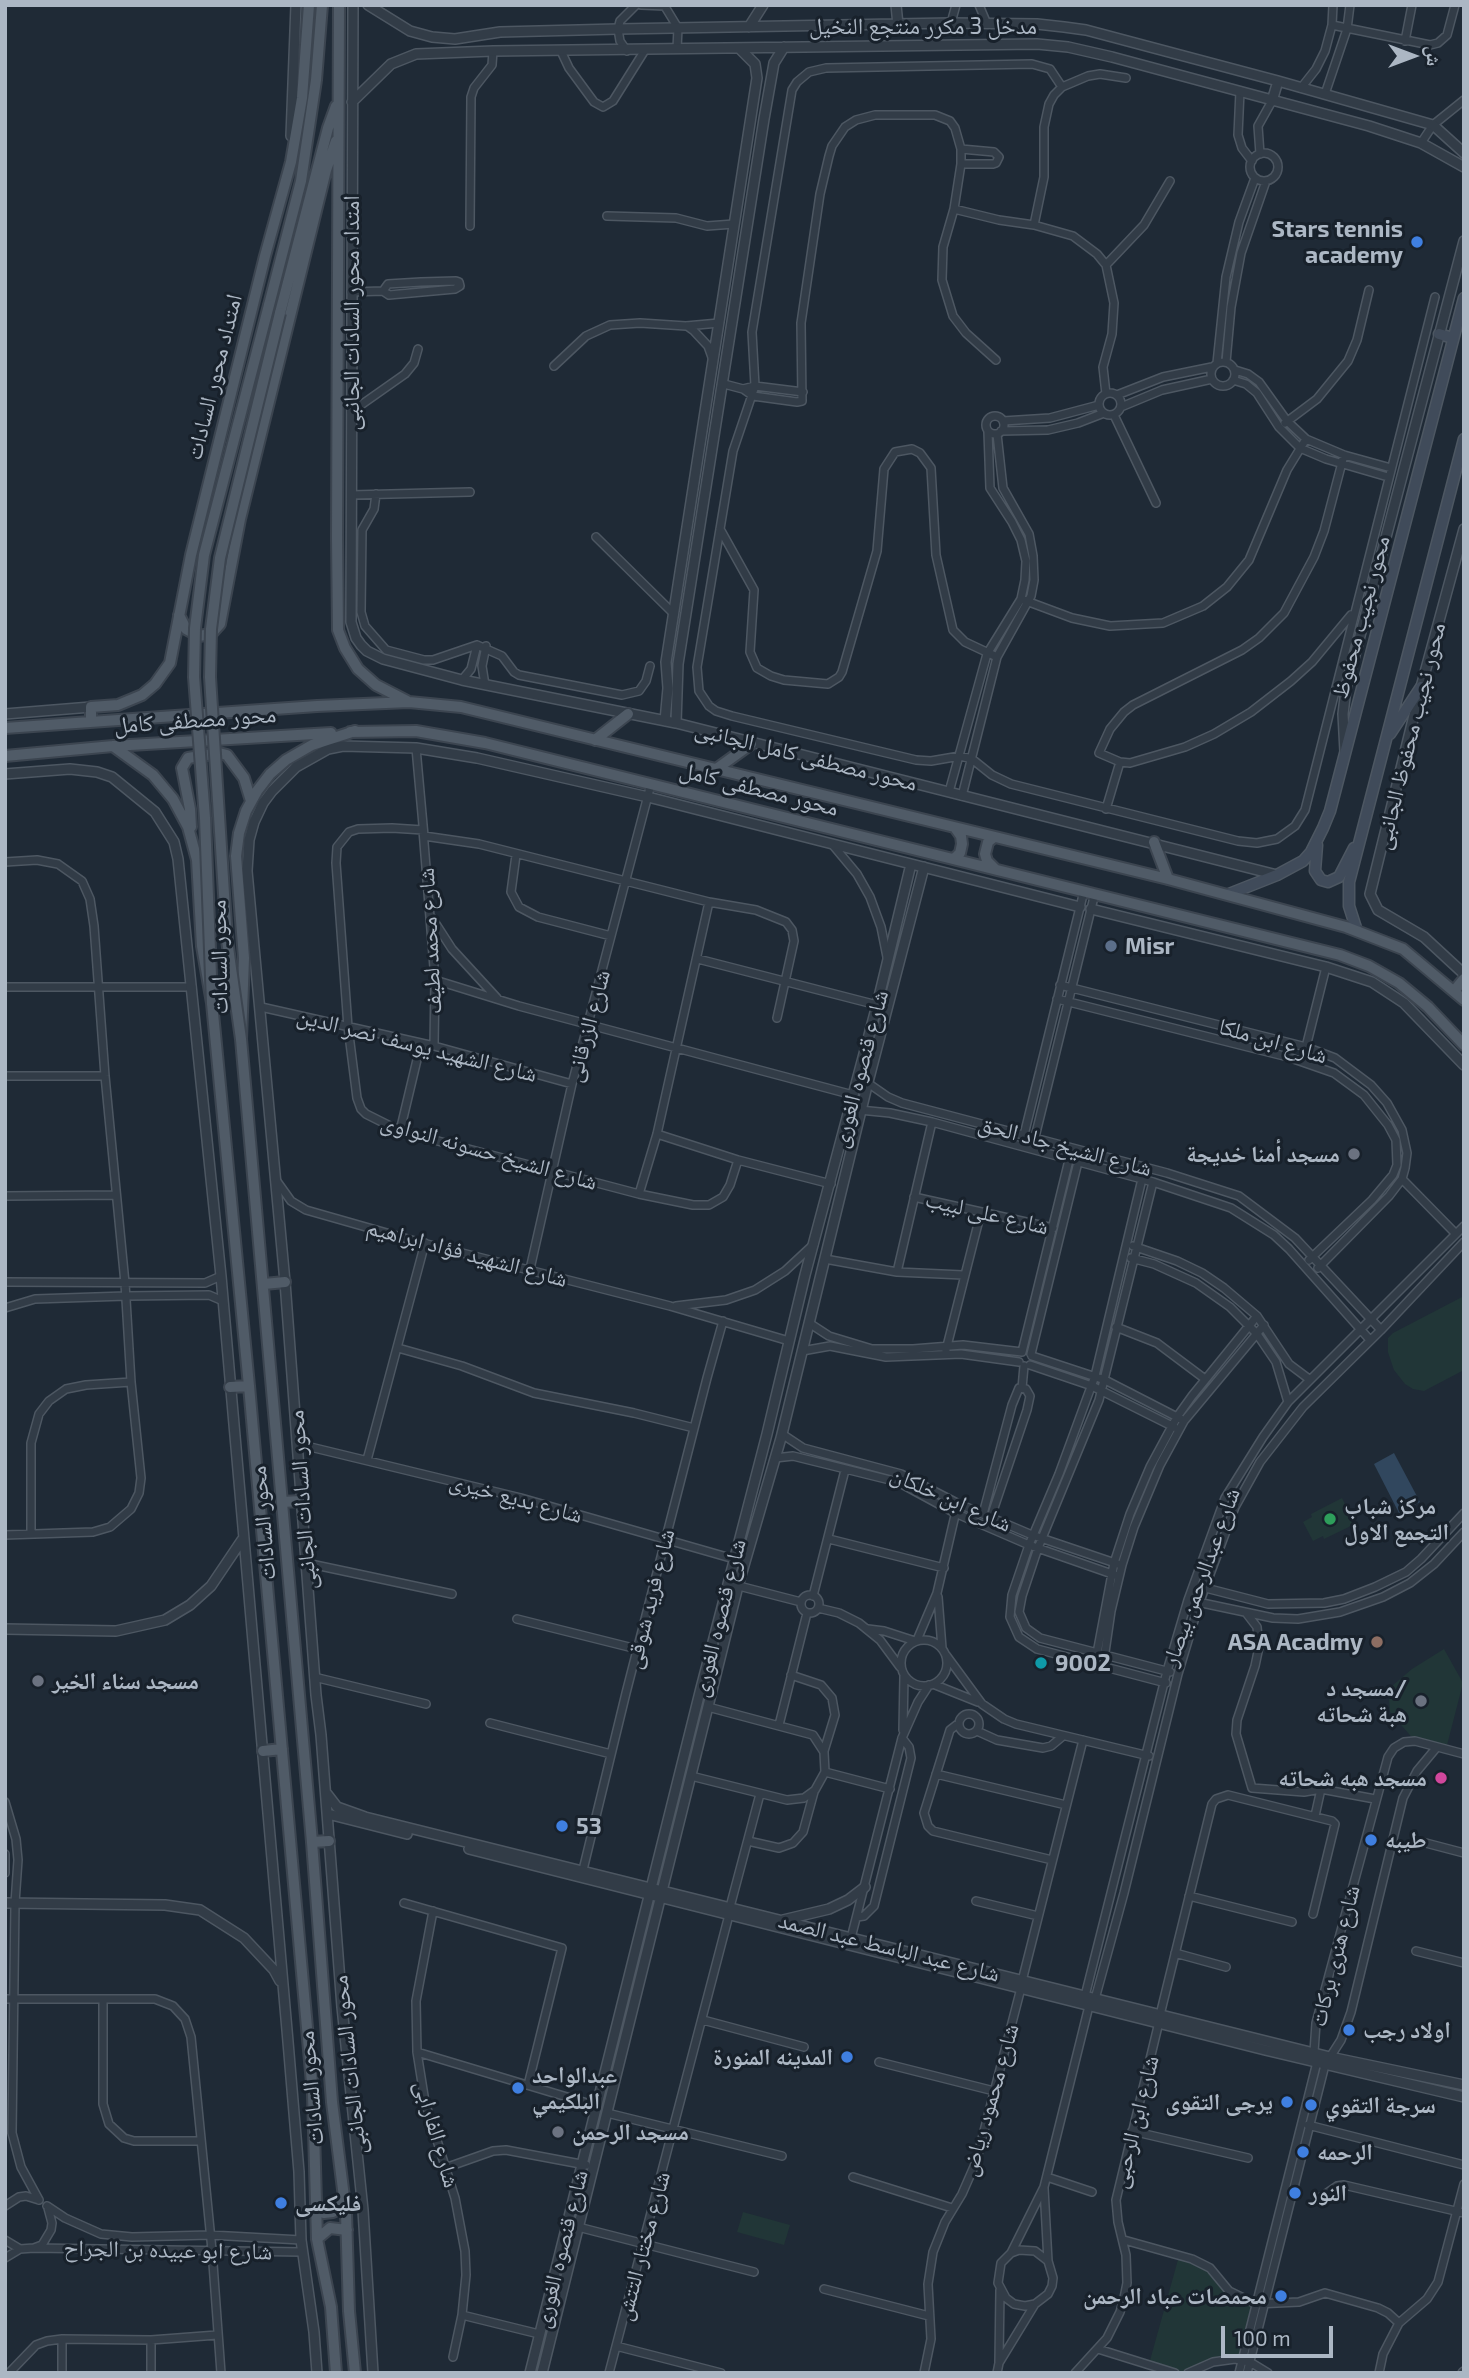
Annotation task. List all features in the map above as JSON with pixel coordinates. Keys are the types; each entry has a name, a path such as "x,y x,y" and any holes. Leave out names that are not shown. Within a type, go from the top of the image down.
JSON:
{"main road":[{"name":"امتداد محور السادات","path":"91,707 126,702 142,695 155,684 170,663 191,555 291,162 302,98 309,5"},
{"name":"امتداد محور السادات","path":"212,1003 205,818 194,677 195,628 204,555 301,181 312,111 322,5"},
{"path":"339,5 338,630 351,659 367,677 409,702"},
{"path":"242,1039 225,903 210,677 211,629 220,558 280,313 338,99"},
{"path":"179,615 187,629 199,636 211,634 220,624 240,519 326,170 338,136"},
{"path":"338,202 352,202"},
{"name":"محور نجيب محفوظ","path":"1229,894 1303,862 1317,841 1330,811 1464,298"},
{"path":"1439,334 1453,338"},
{"path":"1357,931 1350,913 1349,882 1464,439"},
{"path":"1387,737 1422,687"},
{"name":"محور مصطفى كامل","path":"5,729 254,709 409,702 461,707 1229,894 1357,931 1403,949 1464,1000"},
{"path":"91,707 91,722"},
{"path":"595,740 628,714"},
{"name":"محور مصطفى كامل","path":"5,756 113,746 355,731 436,734 485,743 1340,956 1369,966 1398,983 1464,1045"},
{"name":"محور السادات","path":"355,731 322,740 295,754 270,774 251,801 239,833 236,856 244,958 242,1039 312,1842 331,2102 347,2230 349,2311 355,2373"},
{"path":"715,770 751,744"},
{"name":"محور السادات","path":"113,746 141,765 164,786 182,813 191,833 197,860 202,946 212,1003 313,2094 317,2239 331,2307 336,2373"},
{"path":"191,833 190,809 182,768 188,758 219,753 227,755 244,778 251,801"},
{"path":"954,859 960,853 962,844 956,829"},
{"path":"1317,841 1315,871 1321,880 1332,882 1339,877 1362,835"},
{"path":"994,837 988,842 985,854 987,861 996,869"},
{"path":"1154,842 1168,879"},
{"path":"1455,990 1464,976"},
{"path":"264,1284 285,1282"},
{"path":"230,1387 249,1386"},
{"path":"282,1502 301,1501"},
{"path":"263,1751 282,1749"},
{"path":"312,1842 329,1841"},
{"path":"316,2210 333,2212 340,2207 344,2198"},
{"path":"317,2239 330,2228 347,2230"}],"street":[{"path":"291,162 296,5"},
{"name":"امتداد محور السادات الجانبى","path":"351,622 353,5"},
{"name":"مدخل 3 مكرر منتجع النخيل","path":"368,5 410,31 445,38 500,32 951,23 1037,24 1086,30 1433,125 1464,153"},
{"path":"627,51 620,41 618,29 620,21 636,5"},
{"path":"641,5 664,5 678,28 677,49"},
{"path":"749,27 764,5"},
{"path":"895,5 898,25"},
{"path":"951,23 956,5"},
{"path":"979,5 987,24"},
{"path":"1301,88 1321,60 1332,26 1334,5"},
{"path":"1325,94 1347,29 1350,5"},
{"path":"1405,41 1412,5"},
{"path":"1332,26 1430,45 1447,35 1455,5"},
{"path":"1037,24 1037,44"},
{"path":"445,38 445,52"},
{"path":"352,102 391,64 416,54 1037,44 1068,47 1112,57 1421,143 1464,167"},
{"path":"676,723 676,686 681,651 764,119 774,63 785,47"},
{"path":"664,721 668,688 668,648 752,117 756,71 751,59 739,48"},
{"path":"561,51 569,68 594,102 603,107 613,101 645,50"},
{"path":"470,226 471,97 474,88 492,65 493,51"},
{"path":"1062,87 1050,69 1032,64 826,68 803,76 792,90 752,332 755,386 735,440 696,675 699,691 709,706 732,716 916,760 930,761 960,756 972,759 992,775 1011,784 1248,843 1267,842 1286,833 1295,826 1305,810 1434,297"},
{"path":"1244,72 1240,91 1238,135 1242,148 1252,161"},
{"path":"1034,225 1044,177 1046,115 1055,95 1062,87 1088,76 1100,74 1126,78"},
{"path":"1260,154 1258,126 1272,101 1278,81"},
{"path":"1421,143 1433,125 1464,100"},
{"path":"724,384 743,389 753,397 799,402 803,398 801,323 820,194 832,146 845,127 864,117 935,115 950,121 959,136 961,164 954,209 943,247 942,280 953,316 966,333 996,360"},
{"path":"752,117 764,119"},
{"path":"961,149 994,152 999,157 993,164 961,164"},
{"path":"1212,379 1219,364 1251,220 1266,181 1275,176 1278,166 1270,154 1260,154 1252,161 1250,170 1255,178 1266,181"},
{"path":"1219,364 1226,276 1239,222 1255,178"},
{"path":"1105,265 1144,225 1170,181"},
{"path":"949,792 987,654 1024,600 1024,550 1017,531 990,488 988,432 985,424 989,417 997,416 1003,421 1061,416 1099,405 1105,394 1103,367 1112,334 1114,303 1105,265 1090,248 1073,236 954,209"},
{"path":"607,216 676,218 707,226 734,224"},
{"path":"1345,754 1343,727 1346,689 1464,241"},
{"path":"728,265 741,267"},
{"path":"351,292 383,291 389,295 455,289 460,284 456,281 388,284 383,291"},
{"path":"1279,427 1317,399 1348,362 1357,340 1369,290"},
{"path":"554,366 586,336 602,327 640,323 686,326 719,323"},
{"path":"686,326 702,338 713,360"},
{"path":"351,412 405,374 414,363 418,349"},
{"path":"1105,394 1117,395 1163,377 1219,364 1248,374 1259,382 1287,421 1307,439 1344,455 1391,468"},
{"path":"1212,379 1220,386 1225,386 1233,380 1235,370"},
{"path":"1114,415 1121,407 1162,390 1212,379"},
{"path":"1233,380 1246,384 1257,393 1279,427 1300,448 1388,477"},
{"path":"743,389 755,386 803,392"},
{"path":"1117,395 1121,407"},
{"path":"1099,405 1104,413"},
{"path":"988,432 1048,430 1079,423 1104,413 1114,415"},
{"path":"1114,415 1156,503"},
{"path":"962,796 997,657 1034,579 1032,544 1025,525 1003,488 999,433 1003,421"},
{"path":"1024,600 1072,618 1110,626 1163,623 1203,606 1227,587 1249,560 1282,480 1307,439"},
{"path":"720,529 754,590 750,652 757,668 784,680 828,684 839,677 842,671 877,551 884,469 895,452 912,449 920,453 931,468 936,555 953,630 965,642 997,657"},
{"path":"1344,455 1324,531 1314,557 1284,613 1265,633 1242,650 1149,696 1124,712 1106,736 1099,753 1120,762 1130,762 1185,747 1214,734 1251,712 1312,662 1355,609"},
{"path":"351,495 470,492"},
{"path":"376,494 372,513 362,530 361,612 365,626 372,636 391,653 424,660 440,659 482,646 502,656 519,676 622,695 639,691 646,681 650,666"},
{"name":"محور نجيب محفوظ الجانبى","path":"1464,529 1461,554 1422,687 1371,885 1373,903 1382,913 1424,937 1464,976"},
{"path":"596,537 674,614"},
{"path":"684,550 697,552"},
{"name":"محور مصطفى كامل الجانبى","path":"351,622 356,638 375,656 462,680 676,723 1277,875"},
{"path":"462,680 471,669 482,646"},
{"path":"482,646 485,685"},
{"path":"668,648 681,651"},
{"path":"5,714 91,707"},
{"name":"محور السادات الجانبى","path":"373,2373 363,2210 314,1677 285,1282 247,871 249,840 254,822 272,791 296,767 328,750 343,746 416,748"},
{"path":"416,748 477,758 648,797 1326,967 1372,982 1389,991 1419,1017 1464,1065"},
{"name":"شارع محمد لطيف","path":"416,748 435,980 434,1046"},
{"path":"1106,809 1120,762"},
{"path":"5,774 85,770 113,777 142,799 165,825 174,842 178,859 221,1276 299,2172 302,2252 317,2373"},
{"name":"شارع الزرقانى","path":"530,1269 572,1084 651,784"},
{"name":"شارع الشيخ حسونه النواوى","path":"738,1160 727,1192 718,1201 709,1205 680,1204 400,1131 371,1118 361,1110 357,1098 348,1027 337,884 338,848 345,835 358,829 392,828 463,841 709,902 756,910 786,922 792,930 794,941 777,1018"},
{"path":"832,843 857,874 870,897 881,927 888,962"},
{"path":"516,855 511,892 519,907 538,918 611,936"},
{"path":"5,862 30,860 49,862 66,868 82,881 90,899 141,1478 139,1493 131,1509 118,1522 103,1530 5,1535"},
{"name":"شارع قنصوه الغورى","path":"530,2373 911,864"},
{"name":"شارع قنصوه الغورى","path":"542,2373 738,1586 782,1434 868,1082 925,867"},
{"path":"1024,1135 1080,906 1089,892"},
{"path":"1035,1137 1091,909 1089,892"},
{"path":"639,1194 657,1134 709,902"},
{"path":"431,916 452,949 497,999"},
{"path":"698,959 877,1005"},
{"path":"1307,1047 1326,967"},
{"path":"435,980 589,1025 853,1095"},
{"name":"شارع ابن ملكا","path":"1060,985 1307,1047 1335,1058 1354,1070 1387,1103 1398,1120 1405,1137 1407,1153 1402,1179"},
{"path":"5,987 192,987"},
{"name":"شارع ابن ملكا","path":"1057,999 1288,1057 1334,1073 1364,1095 1388,1125 1395,1140 1396,1165 1381,1191 1304,1265"},
{"name":"شارع الشهيد يوسف نصر الدين","path":"261,1007 434,1046 572,1084"},
{"path":"400,1131 421,1043"},
{"path":"5,1076 104,1076"},
{"path":"857,1080 868,1082"},
{"name":"شارع الشيخ جاد الحق","path":"868,1082 888,1097 902,1103 1094,1153 1238,1196 1281,1226 1381,1329"},
{"path":"882,1112 888,1097"},
{"name":"شارع الشيخ جاد الحق","path":"849,1110 882,1112 932,1122 1153,1182 1231,1208 1274,1235 1312,1273 1370,1340"},
{"path":"898,1272 932,1122"},
{"path":"657,1134 738,1160 831,1184"},
{"path":"1090,1166 1094,1153"},
{"path":"1026,1358 1049,1276 1069,1160"},
{"path":"1022,1388 1040,1274 1078,1162"},
{"path":"1142,1179 1092,1386 1059,1474 1032,1535 1010,1606 1013,1627 1019,1637 1037,1649 1175,1685"},
{"path":"1312,1273 1389,1196 1402,1179 1456,1234"},
{"name":"شارع الشهيد فؤاد ابراهيم","path":"275,1180 290,1201 301,1208 789,1341"},
{"path":"1153,1182 1102,1390 1038,1548 1020,1604 1022,1621 1032,1634 1040,1638 1178,1674"},
{"path":"1381,1191 1389,1196"},
{"path":"5,1196 116,1195"},
{"name":"شارع على لبيب","path":"914,1197 1056,1229"},
{"path":"946,1350 981,1212"},
{"name":"شارع عبدالرحمن بيصار","path":"1085,1996 1167,1671 1188,1600 1224,1498 1288,1402 1464,1226"},
{"name":"شارع عبدالرحمن بيصار","path":"1048,2262 1044,2187 1046,2177 1178,1674 1199,1604 1235,1507 1260,1462 1303,1406 1464,1242"},
{"path":"367,1460 425,1243"},
{"name":"شارع الشهيد فؤاد ابراهيم","path":"670,1307 726,1300 755,1290 785,1271 814,1244"},
{"path":"1126,1245 1177,1261 1202,1273 1256,1316 1289,1364 1309,1379"},
{"path":"1124,1256 1154,1265 1196,1283 1230,1307 1256,1334 1276,1362 1288,1402"},
{"path":"825,1259 898,1272 963,1275"},
{"path":"1040,1274 1049,1276"},
{"path":"5,1282 205,1283 221,1276"},
{"path":"5,1308 35,1300 126,1296 209,1295 223,1301"},
{"path":"1099,1665 1118,1564 1175,1428 1205,1379 1256,1316"},
{"name":"شارع فريد شوقى","path":"582,1874 637,1649 723,1321"},
{"path":"809,1323 829,1336 872,1349 946,1350 1026,1358 1095,1376 1181,1419"},
{"path":"1181,1419 1264,1325"},
{"path":"1116,1327 1157,1343 1205,1379"},
{"path":"802,1351 823,1346 886,1357 946,1350"},
{"path":"398,1348 462,1366 534,1393 694,1428"},
{"path":"1026,1358 1102,1390 1175,1428"},
{"path":"31,1534 31,1443 37,1418 57,1394 66,1389 131,1382"},
{"path":"983,1514 1012,1405 1017,1391 1022,1388"},
{"path":"991,1517 1027,1410 1028,1391 1022,1388"},
{"name":"شارع ابن خلكان","path":"782,1434 803,1448 901,1474 957,1503 1032,1535 1118,1564"},
{"name":"شارع بديع خيرى","path":"298,1444 521,1498 734,1559"},
{"name":"شارع ابن خلكان","path":"775,1458 793,1457 898,1482 955,1513 1029,1545 1116,1575"},
{"path":"829,1466 832,1457"},
{"path":"813,1596 845,1470"},
{"path":"857,1917 864,1916 874,1906 911,1758 909,1747 902,1738 903,1654 916,1641 937,1593 957,1503"},
{"path":"1194,1585 1268,1604 1324,1603 1345,1598 1406,1572 1464,1513"},
{"path":"1188,1600 1273,1618 1298,1619 1340,1612 1363,1605 1410,1583 1434,1564 1464,1532"},
{"path":"829,1539 944,1568"},
{"path":"5,1629 116,1632 165,1620 190,1605 211,1586 242,1540"},
{"path":"738,1543 749,1546"},
{"path":"306,1563 452,1594"},
{"path":"728,1583 801,1602"},
{"path":"851,1938 902,1738 914,1711 931,1685 944,1675 947,1662 937,1593"},
{"path":"806,1596 813,1596 818,1600 818,1608 813,1613 807,1613 801,1608 801,1602 806,1596"},
{"path":"818,1608 850,1617 868,1629 880,1640 912,1682 931,1685 982,1704 1016,1724 1157,1758"},
{"path":"779,1725 807,1613"},
{"path":"1247,1614 1257,1627 1259,1647 1237,1720 1236,1734 1252,1788 1249,1800"},
{"path":"517,1619 637,1649"},
{"path":"868,1629 916,1641 931,1641 944,1652 982,1704"},
{"path":"748,1841 779,1848 793,1843 803,1832 814,1790 825,1772 824,1752 835,1715 832,1698 821,1685 791,1675"},
{"path":"314,1677 426,1704"},
{"path":"708,1707 813,1735 824,1752"},
{"path":"977,1731 979,1723 975,1716 963,1717 960,1723 950,1730 924,1813 928,1826 933,1831 1052,1860"},
{"path":"490,1723 611,1754"},
{"path":"960,1723 961,1730 967,1734 977,1731 1006,1743 1043,1748 1051,1746 1063,1735"},
{"name":"شارع محمود رياض","path":"925,2373 931,2339 930,2268 938,2236 970,2178 995,2091 1083,1740"},
{"name":"شارع هنرى بركات","path":"1324,2061 1314,2052 1315,2023 1388,1757 1394,1748 1404,1742 1415,1741 1464,1754"},
{"name":"شارع هنرى بركات","path":"1239,2373 1246,2361 1324,2061 1341,2040 1351,2012 1403,1798 1417,1770 1437,1747"},
{"path":"825,1772 890,1789"},
{"path":"936,1774 1066,1805"},
{"path":"691,1776 787,1800 804,1798 814,1790"},
{"path":"1252,1788 1304,1792 1321,1789 1375,1798"},
{"name":"شارع عبد الباسط عبد الصمد","path":"325,1789 334,1804 351,1813 1464,2097"},
{"path":"1313,1914 1335,1824 1332,1820 1315,1816 1321,1789"},
{"name":"شارع مختار التتش","path":"609,2373 760,1794"},
{"name":"شارع ابن الرحبى","path":"1075,2373 1098,2349 1114,2325 1124,2298 1127,2269 1116,2200 1212,1804 1222,1796 1315,1816"},
{"path":"5,1802 13,1828 18,1860 10,1903 12,2133 21,2167 39,2200"},
{"name":"شارع عبد الباسط عبد الصمد","path":"328,1815 582,1874"},
{"path":"1422,1842 1464,1853"},
{"path":"5,1854 5,1873"},
{"path":"782,1920 829,1909 848,1900 864,1887"},
{"path":"1189,1896 1292,1922"},
{"path":"976,1901 1038,1916"},
{"path":"10,1903 165,1905 200,1910 244,1938 274,1970 283,1986"},
{"path":"404,1903 562,1948 528,2085"},
{"name":"شارع الفارابى","path":"433,1911 416,2001 417,2052 429,2118 457,2206 465,2251 466,2275 462,2315 453,2357"},
{"name":"شارع عبد الباسط عبد الصمد","path":"729,1911 782,1920 1022,1984 1085,1996 1092,2002"},
{"path":"1416,1951 1464,1963"},
{"path":"1175,1953 1226,1966"},
{"path":"9,1999 155,1999 173,2006 185,2019 191,2037 212,2250 220,2373"},
{"path":"103,1999 103,2104 109,2124 124,2138 134,2141 200,2141"},
{"name":"شارع عبد الباسط عبد الصمد","path":"1159,2019 1314,2052 1324,2061 1464,2085"},
{"path":"703,2020 804,2047"},
{"path":"417,2052 597,2106"},
{"path":"879,2062 995,2091"},
{"path":"607,2113 782,2156"},
{"path":"1306,2124 1464,2165"},
{"path":"1132,2130 1248,2158"},
{"path":"445,2168 493,2151 506,2150 593,2167"},
{"path":"853,2177 952,2208"},
{"path":"1046,2177 1093,2192"},
{"path":"1378,2373 1383,2354 1399,2323 1427,2299 1437,2282 1460,2212 1464,2184"},
{"path":"1321,2197 1336,2186 1344,2185 1460,2212"},
{"name":"شارع عبدالرحمن بيصار","path":"1011,2253 1044,2187"},
{"path":"5,2206 19,2197 39,2200"},
{"name":"شارع ابو عبيده بن الجراح","path":"39,2200 65,2218 100,2234 210,2235 301,2240"},
{"path":"34,2249 47,2239 51,2231 51,2214 47,2206"},
{"path":"578,2227 754,2272"},
{"path":"5,2240 20,2249 5,2258"},
{"path":"1124,2240 1201,2263 1210,2268 1229,2291 1260,2305 1298,2302 1325,2293 1378,2308 1399,2323"},
{"name":"شارع ابو عبيده بن الجراح","path":"20,2249 302,2252"},
{"path":"997,2373 999,2269 1011,2253 1035,2251 1048,2262 1053,2278 1052,2286 1048,2294 1035,2304 999,2363"},
{"path":"824,2289 929,2316"},
{"path":"1000,2290 1014,2304 1035,2304"},
{"path":"462,2315 540,2334"},
{"path":"9,2373 36,2345 62,2339 151,2340 217,2335"},
{"path":"62,2339 62,2373"},
{"path":"151,2340 151,2373"},
{"path":"616,2346 721,2373"},
{"path":"1098,2349 1175,2373"},
{"path":"1188,2373 1213,2362 1246,2361 1268,2373"},
{"name":"شارع هنرى بركات","path":"1246,2361 1247,2373"}],"green space":[{"path":"1464,1296 1464,1370 1424,1391 1413,1389 1405,1384 1394,1370 1388,1352 1388,1338"},
{"name":"مركز شباب التجمع الاول","path":"1342,1498 1355,1524 1324,1539 1323,1536 1313,1541 1303,1522 1312,1517 1311,1514"},
{"path":"1444,1649 1463,1683 1446,1749 1415,1741 1390,1712 1389,1700 1392,1686 1412,1669"},
{"path":"743,2212 790,2225 784,2245 737,2232"},
{"path":"1179,2256 1210,2268 1222,2285 1256,2304 1243,2360 1235,2359 1188,2373 1175,2373 1149,2364"}],"water":[{"path":"1394,1453 1420,1502 1399,1513 1374,1464"}],"place":[{"name":"Stars tennis academy","path":"1417,242"},
{"name":"Misr","path":"1111,946"},
{"name":"مسجد أمنا خديجة","path":"1354,1154"},
{"name":"مركز شباب التجمع الاول","path":"1330,1519"},
{"name":"ASA Acadmy","path":"1377,1642"},
{"name":"9002","path":"1041,1663"},
{"name":"مسجد سناء الخير","path":"38,1681"},
{"name":"مسجد د/ هبة شحاته","path":"1421,1701"},
{"name":"مسجد هبه شحاته","path":"1441,1778"},
{"name":"53","path":"562,1826"},
{"name":"طيبه","path":"1371,1840"},
{"name":"اولاد رجب","path":"1349,2030"},
{"name":"المدينه المنورة","path":"847,2057"},
{"name":"عبدالواحد البلكيمي","path":"518,2088"},
{"name":"يرجى التقوى","path":"1287,2102"},
{"name":"سرجة التقوي","path":"1311,2105"},
{"name":"مسجد الرحمن","path":"558,2132"},
{"name":"الرحمه","path":"1303,2152"},
{"name":"النور","path":"1295,2193"},
{"name":"فليكسى","path":"281,2203"},
{"name":"محمصات عباد الرحمن","path":"1281,2296"}]}
